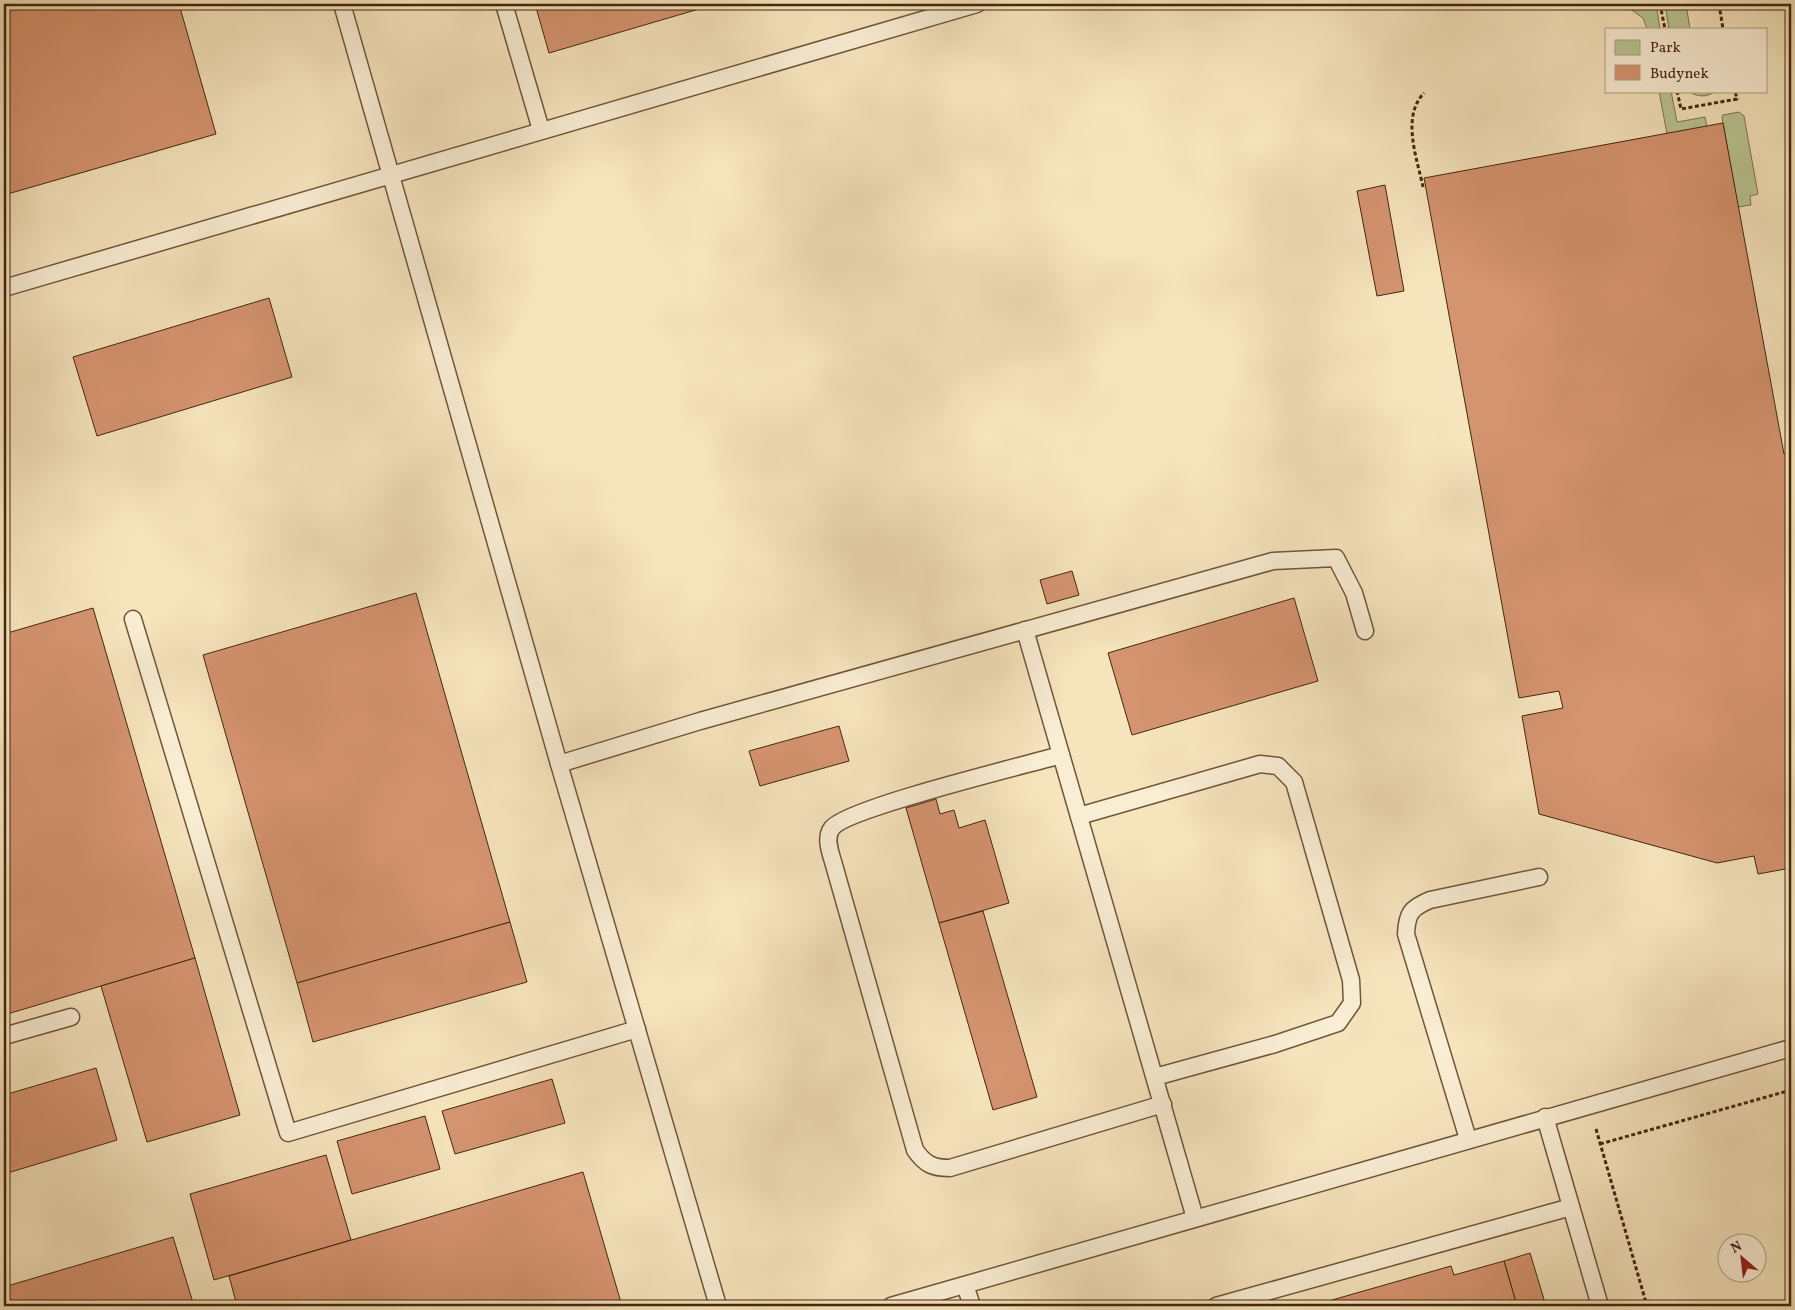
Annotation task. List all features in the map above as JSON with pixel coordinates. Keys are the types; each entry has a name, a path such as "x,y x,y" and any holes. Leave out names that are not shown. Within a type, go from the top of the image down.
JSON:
{"lane":[{"path":"342,4 559,764 718,1306"},
{"path":"504,4 541,130"},
{"path":"4,288 390,173 977,4"},
{"path":"559,764 700,721 1273,561 1336,558 1354,593 1365,631"},
{"path":"134,619 288,1133 637,1029"},
{"path":"1025,630 1195,1218"},
{"path":"1061,755 888,803 843,818 831,829 828,842 834,865 915,1150 924,1162 934,1168 950,1168 1163,1104"},
{"path":"1079,816 1260,764 1278,766 1294,782 1351,980 1352,1003 1338,1023 1275,1044 1155,1077"},
{"path":"1468,1139 1406,934 1407,920 1415,906 1430,900 1539,878"},
{"path":"4,1036 71,1017"},
{"path":"891,1306 1468,1139 1791,1048"},
{"path":"1545,1117 1600,1306"},
{"path":"1216,1306 1571,1207"},
{"path":"965,1285 972,1306"}],"path":[{"path":"1660,4 1665,28"},
{"path":"1719,4 1723,28"},
{"path":"1677,92 1681,109 1737,99 1735,92"},
{"path":"1423,187 1411,128 1414,108 1424,93"},
{"path":"1600,1144 1791,1090"},
{"path":"1589,1105 1647,1306"}],"green space":[{"path":"1623,4 1656,4 1660,28 1647,28 1643,18"},
{"path":"1665,4 1686,4 1690,28 1669,28"},
{"path":"1659,92 1671,92 1677,122 1705,117 1707,127 1667,134"},
{"path":"1690,92 1714,92 1709,95 1695,95"},
{"path":"1739,112 1744,116 1758,194 1750,196 1751,205 1738,207 1722,117 1723,115"}],"building":[{"path":"4,4 179,4 216,134 4,195"},
{"path":"535,4 716,4 549,53"},
{"path":"1723,123 1784,454 1791,453 1791,868 1758,874 1754,856 1717,863 1539,814 1522,716 1563,708 1559,691 1519,698 1424,178"},
{"path":"1385,185 1404,291 1377,296 1357,191"},
{"path":"269,298 292,377 97,436 73,357"},
{"path":"1072,571 1079,595 1047,604 1040,580"},
{"path":"416,593 510,922 297,983 203,655"},
{"path":"1294,598 1318,681 1132,735 1108,653"},
{"path":"93,608 195,958 4,1015 4,634"},
{"path":"839,726 849,761 760,786 749,751"},
{"path":"936,799 940,814 954,810 959,828 985,820 1009,903 939,923 906,808"},
{"path":"983,911 1037,1097 993,1110 939,923"},
{"path":"510,922 527,982 313,1042 297,983"},
{"path":"195,958 240,1115 147,1142 101,986"},
{"path":"96,1068 117,1140 4,1174 4,1095"},
{"path":"552,1079 565,1123 455,1154 442,1111"},
{"path":"425,1116 440,1169 352,1194 337,1141"},
{"path":"326,1155 351,1240 214,1280 190,1194"},
{"path":"583,1172 622,1306 237,1306 229,1276"},
{"path":"173,1237 194,1306 4,1306 4,1287"},
{"path":"1530,1253 1546,1306 1517,1306 1504,1261"},
{"path":"1504,1261 1517,1306 1311,1306 1451,1266 1454,1275"}]}
